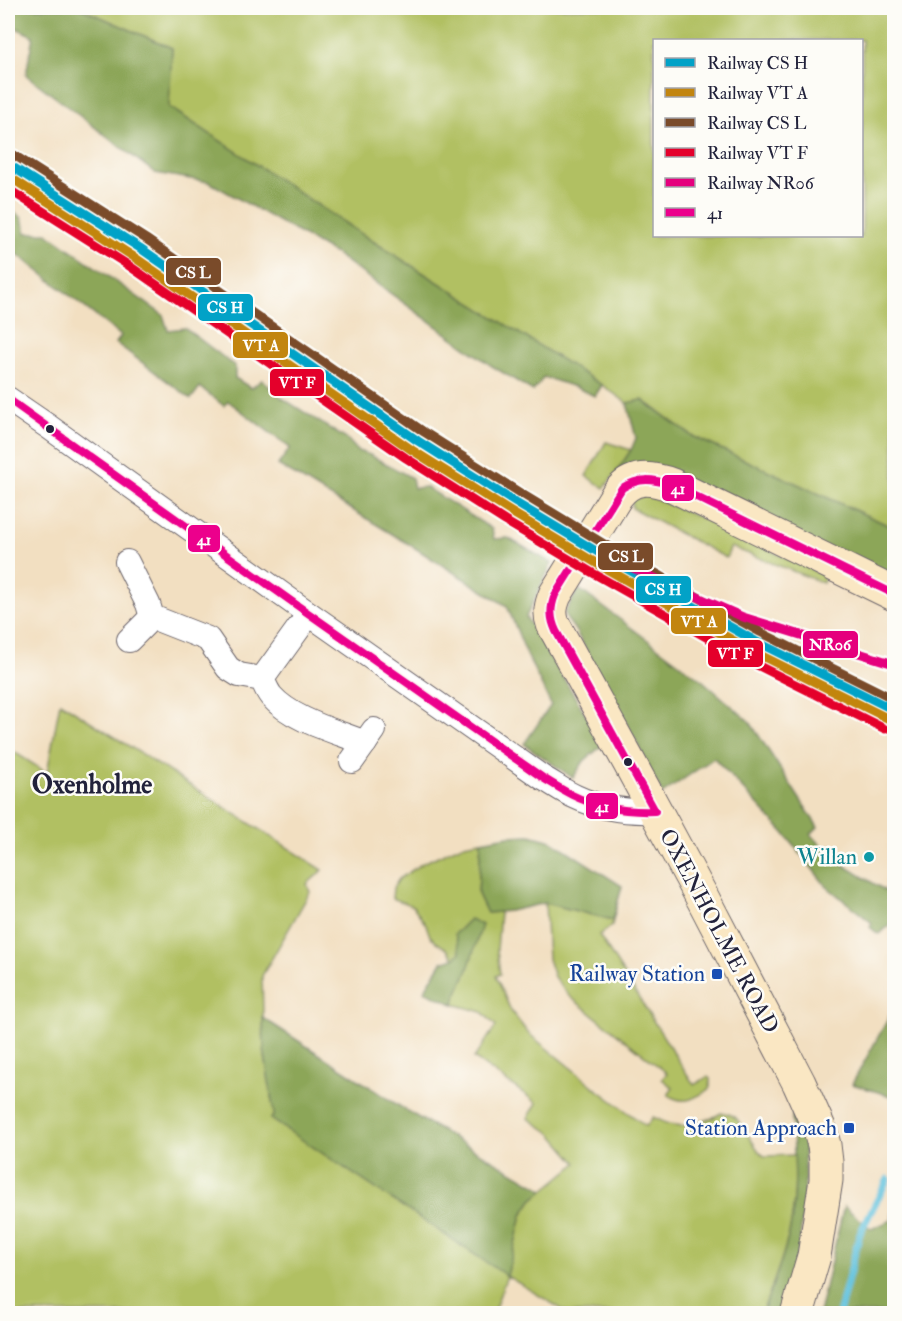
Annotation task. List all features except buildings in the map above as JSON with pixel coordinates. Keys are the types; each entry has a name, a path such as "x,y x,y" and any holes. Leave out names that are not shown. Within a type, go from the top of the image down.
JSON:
{"main road":[{"name":"OXENHOLME ROAD","path":"797,1314 814,1257 826,1180 824,1145 813,1112 655,811 553,624 550,615 551,605 616,495 630,483 647,479 672,485 894,594"}],"street":[{"path":"8,399 543,778 588,803 618,810 655,811"},
{"path":"127,562 152,617"},
{"path":"262,679 309,614"},
{"path":"152,617 208,639 228,668 239,675 262,679"},
{"path":"129,640 152,617"},
{"path":"262,679 269,694 283,708 363,745"}],"green space":[{"path":"8,8 80,8 172,48 169,107 366,237 602,385 595,396 544,377 533,391 492,366 334,253 209,182 155,173 26,75 33,36 8,24"},
{"path":"80,8 894,8 894,528 692,436 643,400 627,403 602,385 595,396 575,387 500,321 366,237 168,107 172,48"},
{"path":"8,207 22,218 26,233 47,233 163,315 168,330 185,328 235,366 235,378 251,388 262,380 282,398 348,440 358,451 412,478 414,488 426,487 492,529 494,539 508,538 552,563 526,617 604,744 584,761 573,778 524,744 551,705 507,606 278,465 290,448 228,401 224,406 200,387 191,399 116,343 121,336 8,247"},
{"path":"642,400 692,436 894,528 894,579 616,473 636,438 627,403"},
{"path":"606,442 631,450 604,488 586,476"},
{"path":"649,496 701,518 825,576 823,583 731,547 726,558 632,508 632,500"},
{"path":"579,589 703,681 750,722 818,827 811,834 834,859 894,896 894,920 881,933 878,934 870,927 872,923 826,886 784,833 714,758 662,794 636,741 575,630 566,618 565,612"},
{"path":"60,702 323,870 307,884 310,892 262,976 264,1049 274,1114 271,1119 507,1275 522,1215 532,1200 577,1163 552,1134 528,1118 537,1103 474,1058 496,1026 482,1012 453,1004 468,969 430,936 426,925 413,906 392,898 393,888 399,879 423,863 464,844 481,841 478,894 487,913 500,912 497,950 500,974 496,976 511,1011 528,1033 646,1126 653,1117 668,1124 683,1126 712,1118 721,1113 729,1114 737,1119 764,1156 795,1155 794,1201 790,1229 762,1313 568,1313 507,1276 493,1313 8,1313 8,748 47,773"},
{"path":"530,835 552,841 622,886 613,920 545,903 510,911 487,913 478,894 481,841"},
{"path":"545,903 613,920 612,926 599,935 694,1085 707,1077 710,1078 710,1089 689,1100 679,1100 668,1095 673,1088 662,1079 667,1073 569,996 554,977 548,959"},
{"path":"470,919 482,925 468,969 453,1004 424,991 442,962 460,953 455,934"},
{"path":"894,1008 894,1097 852,1084"},
{"path":"263,1018 407,1111 544,1190 532,1200 522,1215 507,1276 271,1119 274,1114 264,1049"},
{"path":"792,1116 804,1134 805,1194 799,1246 785,1313 762,1314 778,1272 790,1229 795,1173"},
{"path":"894,1196 894,1313 819,1313 844,1206 871,1229 892,1220"}],"waterway":[{"path":"839,1314 860,1233 888,1179"}],"transit line":[{"path":"14,155 146,239 424,432 522,494 606,545 760,632 894,699"},
{"path":"8,164 140,248 418,441 516,503 755,641 894,710"},
{"path":"8,176 134,257 412,450 511,512 750,650 889,719"},
{"path":"8,189 128,265 406,458 505,521 745,659 885,729"},
{"name":"41","path":"8,399 543,778 572,795 602,806 633,811 655,811 556,631 552,609 555,595 622,488 628,484 646,480 672,485 894,594"}],"rail line":[{"name":"NR06","path":"601,554 743,617 894,664"}],"place":[{"name":"Willan","path":"869,857"},
{"name":"Railway Station","path":"717,974"},
{"name":"Station Approach","path":"849,1128"}],"district":[{"name":"Oxenholme","path":"92,785"}]}
